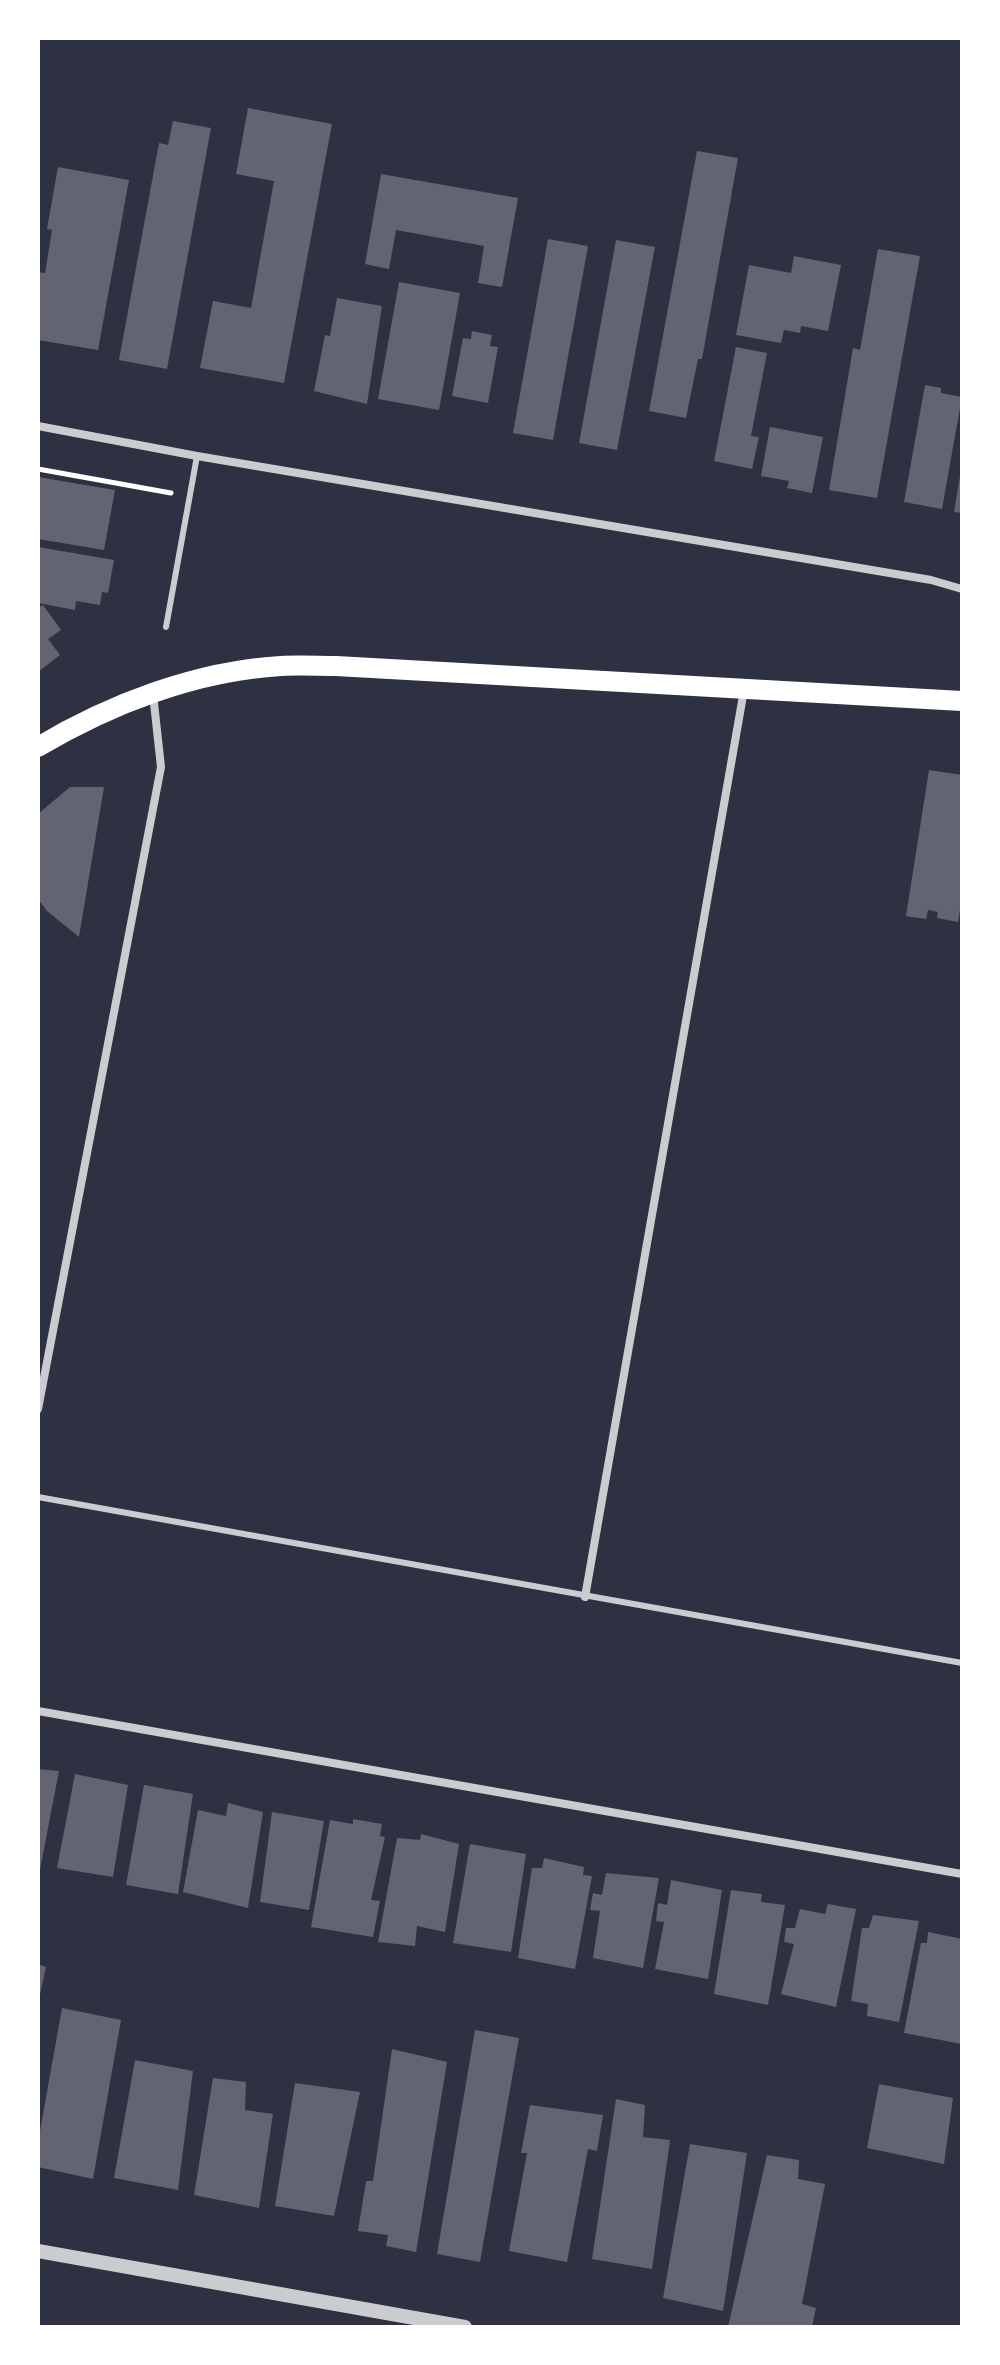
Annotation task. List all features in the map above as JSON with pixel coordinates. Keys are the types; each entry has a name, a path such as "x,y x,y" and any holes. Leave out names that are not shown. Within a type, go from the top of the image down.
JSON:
{"main road":[{"path":"38,747 81,721 153,693 222,674 279,666 336,666 962,701"}],"street":[{"path":"38,426 197,456 931,580 962,589"},
{"path":"585,1597 745,689"},
{"path":"38,1409 161,767 153,693"},
{"path":"38,1711 962,1874"},
{"path":"38,2251 465,2327"}],"lane":[{"path":"166,627 197,456"},
{"path":"38,1497 962,1663"}],"path":[{"path":"38,469 190,497"}],"building":[{"path":"248,108 332,124 284,383 200,368 213,301 251,308 274,181 236,174"},
{"path":"173,121 211,128 167,369 119,360 159,143 168,145"},
{"path":"697,151 738,158 702,359 698,359 686,418 649,411"},
{"path":"58,167 129,180 98,350 38,340 38,272 45,273 52,230 47,229"},
{"path":"381,174 518,198 502,287 478,283 484,246 396,230 389,269 365,264"},
{"path":"548,239 588,246 553,440 513,433"},
{"path":"616,240 655,247 617,450 579,443"},
{"path":"878,249 920,256 877,498 829,490 853,348 860,350"},
{"path":"794,256 841,265 828,331 801,326 800,333 784,330 781,343 736,335 749,265 791,273"},
{"path":"399,282 460,293 439,410 378,399"},
{"path":"337,298 382,306 367,404 314,391 325,335 330,336"},
{"path":"472,331 492,335 490,346 498,347 488,403 452,396 463,338 471,339"},
{"path":"736,347 767,353 751,436 759,437 752,469 714,461"},
{"path":"925,385 941,388 941,393 962,397 942,509 904,502"},
{"path":"770,427 823,437 812,493 787,488 789,481 761,476"},
{"path":"962,476 962,513 954,512"},
{"path":"38,477 115,490 104,550 38,539"},
{"path":"38,547 114,560 108,593 102,592 100,605 76,601 75,610 38,603"},
{"path":"43,605 61,630 48,639 60,655 38,672 38,608"},
{"path":"929,770 962,775 962,898 958,922 937,918 938,912 928,910 926,919 906,916"},
{"path":"70,787 104,787 79,937 47,911 38,899 38,814"},
{"path":"38,1769 59,1771 39,1875 38,1875"},
{"path":"75,1774 128,1785 113,1877 57,1868"},
{"path":"144,1785 193,1794 178,1894 126,1885"},
{"path":"228,1803 263,1812 248,1908 183,1892 198,1810 226,1816"},
{"path":"272,1812 324,1821 309,1910 260,1902"},
{"path":"353,1819 382,1824 380,1836 385,1837 371,1900 380,1901 373,1937 311,1927 330,1820 353,1824"},
{"path":"421,1834 459,1844 445,1932 417,1926 415,1946 378,1942 397,1838 420,1840"},
{"path":"470,1844 526,1854 511,1952 453,1943"},
{"path":"544,1858 584,1867 583,1875 592,1876 575,1969 518,1958 532,1868 542,1868"},
{"path":"606,1873 659,1878 643,1968 593,1958 600,1911 590,1910 593,1893 602,1895"},
{"path":"671,1880 722,1890 708,1979 655,1969 664,1922 656,1921 658,1903 667,1905"},
{"path":"731,1890 762,1894 761,1902 785,1905 768,2005 714,1994"},
{"path":"828,1904 856,1909 836,2007 781,1994 794,1944 784,1942 786,1928 795,1928 800,1909 825,1914"},
{"path":"873,1915 919,1921 899,2022 867,2016 868,2004 851,2001 862,1928 869,1928"},
{"path":"928,1932 962,1939 962,2044 904,2033 921,1943 927,1943"},
{"path":"38,1964 46,1967 39,1999 38,1999"},
{"path":"62,2008 121,2020 93,2179 38,2167 38,2142"},
{"path":"475,2030 519,2038 480,2262 437,2254"},
{"path":"392,2049 447,2062 416,2252 386,2246 388,2235 358,2231 366,2181 373,2181"},
{"path":"135,2060 193,2071 178,2190 114,2178"},
{"path":"213,2078 246,2082 245,2110 273,2114 259,2208 194,2195"},
{"path":"295,2083 360,2092 334,2216 275,2206"},
{"path":"879,2084 953,2098 944,2164 867,2148"},
{"path":"616,2099 645,2105 643,2137 670,2140 652,2269 592,2259"},
{"path":"530,2105 603,2115 597,2151 588,2149 567,2262 509,2251 527,2153 521,2153"},
{"path":"690,2144 747,2153 723,2311 663,2298"},
{"path":"767,2155 799,2160 798,2179 825,2184 802,2304 816,2308 812,2327 728,2327"}]}
